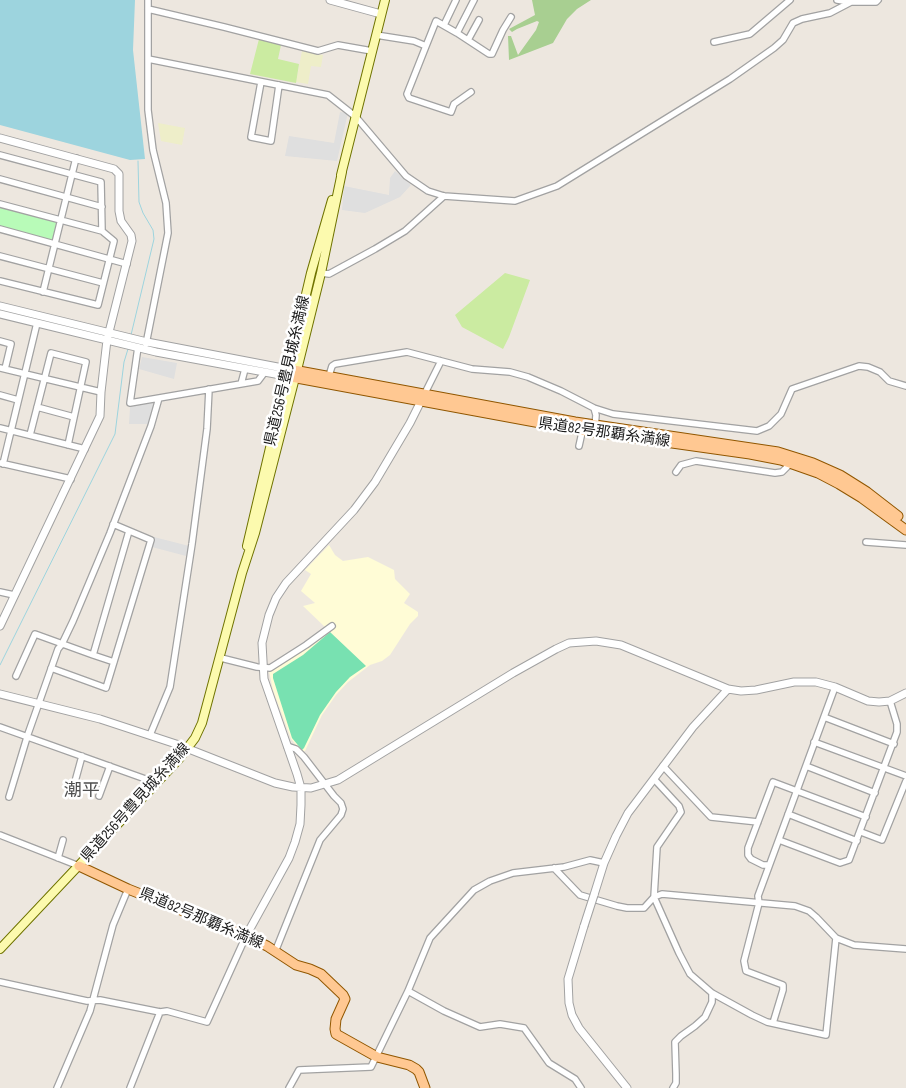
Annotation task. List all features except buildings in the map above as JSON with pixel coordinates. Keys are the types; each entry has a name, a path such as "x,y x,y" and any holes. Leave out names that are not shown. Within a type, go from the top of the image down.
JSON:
{"main road":[{"name":"県道256号豊見城糸満線","path":"292,373 321,273 342,172 385,0"},
{"name":"県道256号豊見城糸満線","path":"0,950 156,785 188,749 199,730 205,716 242,572 255,533 292,373 311,274 342,172"},
{"name":"県道82号那覇糸満線","path":"292,373 583,427 813,463 840,475 867,492 906,522"},
{"name":"県道82号那覇糸満線","path":"790,459 851,490 906,530"},
{"name":"県道82号那覇糸満線","path":"79,866 128,889 246,936 296,965 310,968 322,974 345,999 336,1020 336,1034 377,1057 409,1065 416,1069 420,1072 425,1088"}],"street":[{"path":"148,0 148,110 153,150 166,203 168,233 140,345 130,403 258,381 264,373"},
{"path":"330,0 381,14"},
{"path":"444,25 456,0"},
{"path":"457,33 474,0"},
{"path":"714,42 750,34 790,0"},
{"path":"837,0 851,2 876,2 878,0"},
{"path":"148,59 328,96 356,117 406,176 428,191 444,196 515,201 557,186 730,79 774,48 783,40 793,23 802,19 830,13 851,2"},
{"path":"148,9 318,52 338,45 372,51"},
{"path":"472,92 454,104 451,112 409,98 407,94 436,22 457,33 488,54 492,54 511,16"},
{"path":"468,40 479,20"},
{"path":"376,35 414,41 426,46"},
{"path":"261,82 252,138 271,141 279,85"},
{"path":"0,138 114,169 119,174 119,212 121,221 131,236 132,241 108,337 100,416 0,626"},
{"path":"0,155 101,182 102,231"},
{"path":"43,292 76,158"},
{"path":"0,179 102,207"},
{"path":"321,273 329,274 405,231 444,196"},
{"path":"0,204 102,231 114,241 98,305 0,281"},
{"path":"0,229 127,264"},
{"path":"0,256 103,283"},
{"path":"0,306 108,337"},
{"path":"0,314 120,339 245,370 264,373 292,373"},
{"path":"37,322 1,464 70,478"},
{"path":"0,342 11,344 3,368 101,392"},
{"path":"140,345 292,373"},
{"path":"328,379 332,366 335,364 407,352 472,369 510,372 528,377 594,408 613,414 756,431 769,426 775,420 792,389 859,366 868,367 880,372 889,381 906,386"},
{"path":"30,435 50,353 86,362 68,444"},
{"path":"0,982 93,1001 100,1000 160,1012 166,1011 207,1022 246,936 288,858 300,824 301,788 267,690 263,668 262,642 270,610 281,590 294,574 366,495 388,462 441,361"},
{"path":"241,384 245,370"},
{"path":"150,735 170,687 192,544 209,389"},
{"path":"0,395 18,400"},
{"path":"9,797 58,649 62,644 113,524 151,426 159,398"},
{"path":"37,407 74,417"},
{"path":"594,408 596,415 595,429"},
{"path":"579,446 583,427"},
{"path":"0,428 85,448"},
{"path":"676,472 681,466 696,461 775,473 782,472 788,466 790,459"},
{"path":"51,668 106,688 151,540 113,524"},
{"path":"93,655 129,531"},
{"path":"866,542 906,545"},
{"path":"0,592 14,595"},
{"path":"221,658 270,668 332,626"},
{"path":"16,676 35,634 114,662"},
{"path":"0,694 100,719 150,735 275,783 311,788 338,780 505,678 556,648 569,643 596,641 621,645 728,689 740,691 805,681 835,687 868,701 890,701 906,693"},
{"path":"772,1023 784,985 746,971 744,967 759,903 758,896 835,687"},
{"path":"626,1088 579,1028 572,1015 569,1004 568,979 604,862 628,814 693,728 728,689"},
{"path":"778,840 840,863 847,862 851,858 897,732 897,724 890,701"},
{"path":"824,717 894,744"},
{"path":"0,727 151,781 156,785"},
{"path":"814,742 906,776"},
{"path":"275,952 320,840 341,815 343,808 341,803 296,749 287,746"},
{"path":"73,789 82,756"},
{"path":"99,796 110,766"},
{"path":"663,766 711,817 758,822"},
{"path":"806,766 875,793"},
{"path":"654,779 679,806 681,812 657,847 654,897 685,967 690,974 712,992 752,1015 772,1023 826,1035 836,938"},
{"path":"861,832 882,840 906,781"},
{"path":"770,865 763,865 751,859 748,855 748,848 773,782 866,817"},
{"path":"788,814 857,841"},
{"path":"0,835 79,866"},
{"path":"58,858 63,840"},
{"path":"289,1088 299,1070 371,1067 408,992 430,938 474,890 503,875 554,868 590,860 604,862"},
{"path":"554,868 580,895 616,906 644,908 654,897 662,894 803,909 816,916 836,938 854,945 906,949"},
{"path":"57,1088 90,1011 114,925 128,889"},
{"path":"408,992 480,1027 500,1024 524,1028 549,1063 575,1079 581,1088"},
{"path":"673,1088 676,1083 675,1042 705,1017 712,1002 712,992"},
{"path":"130,1088 160,1012"}],"shaded area":[{"path":"340,112 347,113 347,117 337,161 285,156 289,136 334,143"},
{"path":"395,171 411,185 400,197 365,213 342,210 344,186 389,195 390,178"},
{"path":"142,357 177,363 174,379 139,369"},
{"path":"154,401 149,424 129,424 130,407"},
{"path":"154,537 189,546 186,556 152,547"},
{"path":"329,545 335,555 343,561 368,557 394,570 395,579 410,594 404,603 418,612 418,616 410,624 390,655 382,661 370,665 348,682 336,695 322,715 305,751 302,752 291,739 273,690 269,671 321,637 318,634 325,627 303,606 315,603 301,591 311,574 305,570"}],"green space":[{"path":"532,0 591,0 577,9 567,19 553,43 509,60 508,36 511,36 518,55 536,30 539,22 537,21 512,32 509,29 535,15"},
{"path":"259,39 281,45 278,59 299,64 296,83 250,74"},
{"path":"302,51 323,55 321,67 311,66 308,84 296,82"},
{"path":"158,123 185,128 182,145 161,141"},
{"path":"0,206 58,221 54,241 0,227"},
{"path":"505,273 530,280 503,349 462,327 455,315"},
{"path":"330,632 366,666 350,677 336,692 320,715 302,750 292,738 273,674 303,655"}],"water":[{"path":"0,0 135,0 133,50 145,159 130,160 0,125"}],"waterway":[{"path":"131,335 154,239 153,230 139,202 138,161"},
{"path":"0,665 115,434 124,362 128,349"}],"district":[{"name":"潮平","path":"82,791"}]}
